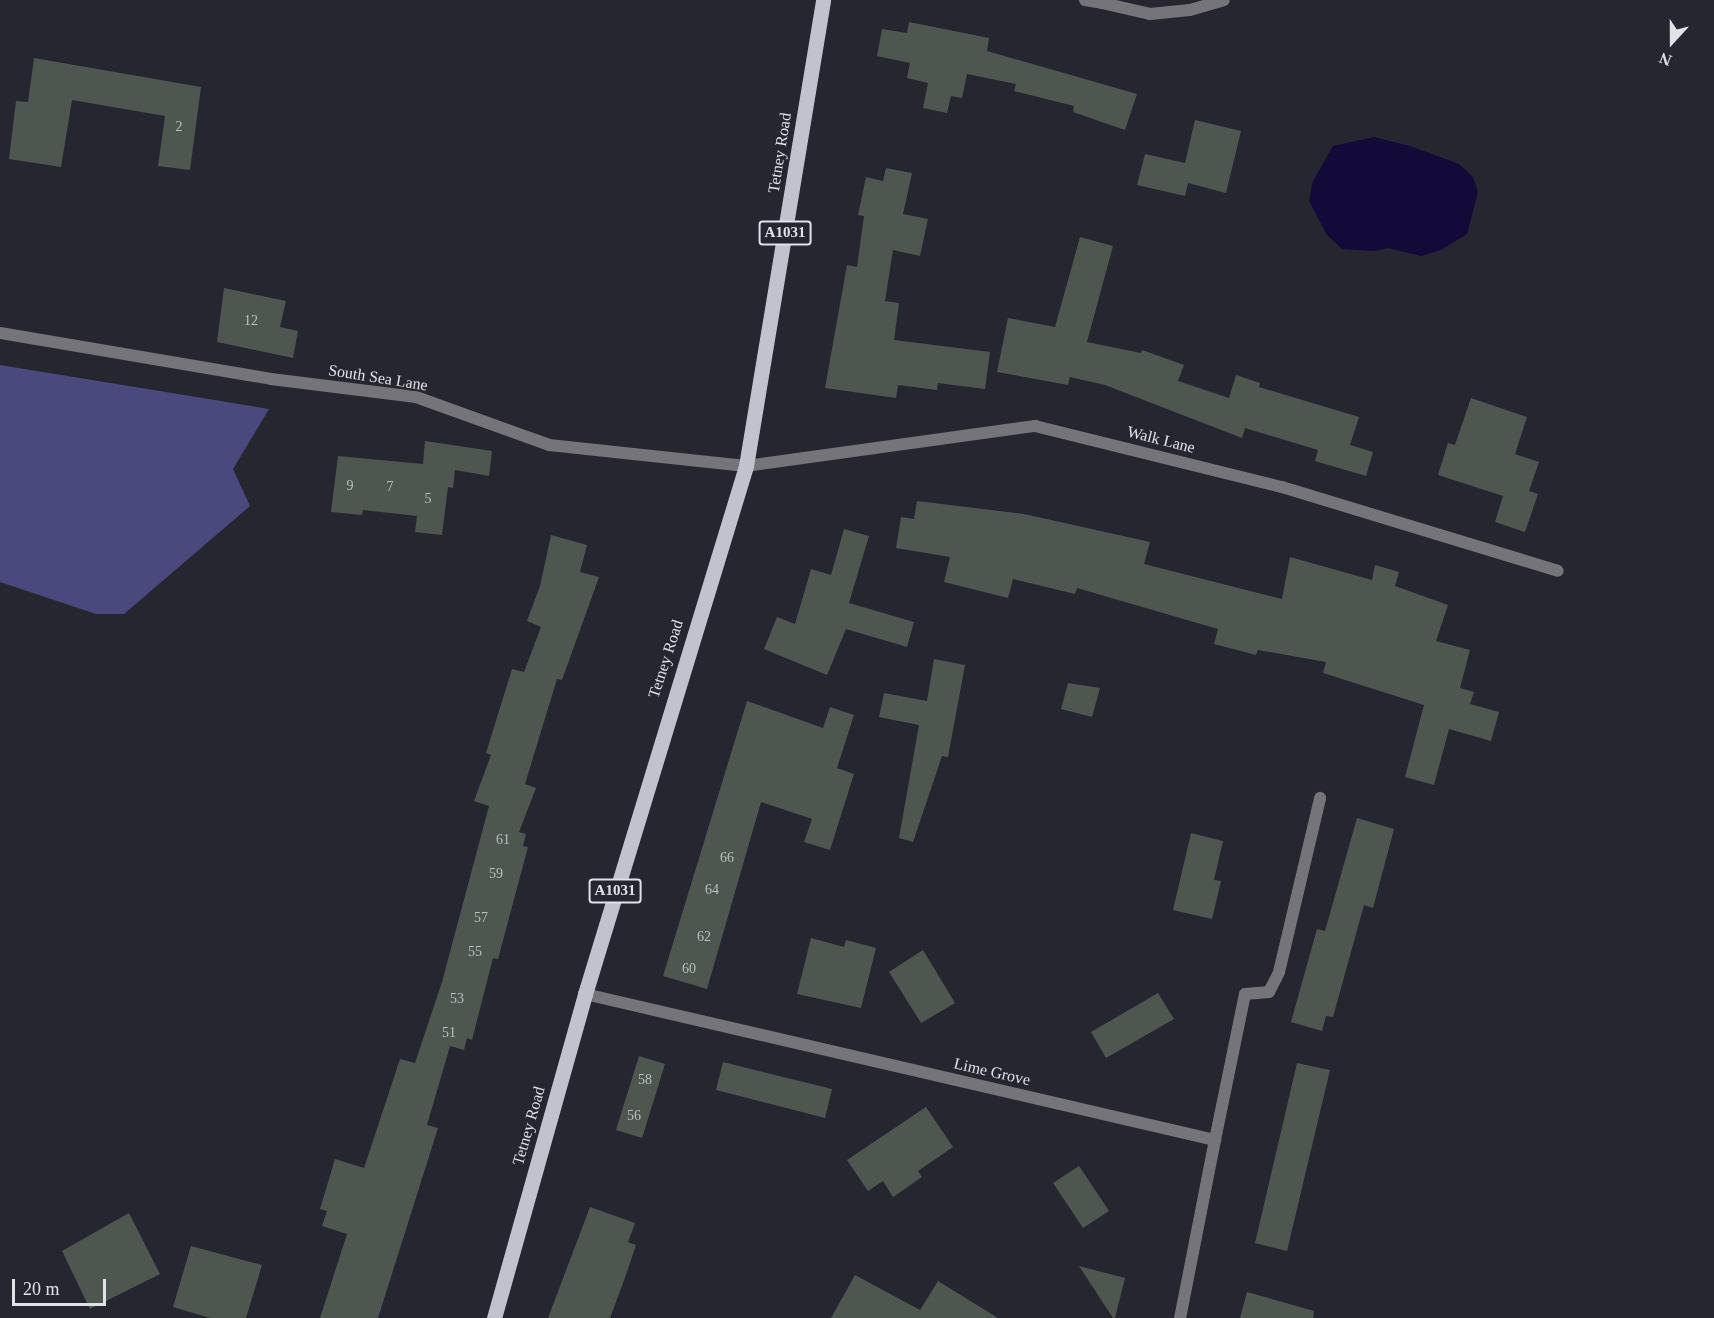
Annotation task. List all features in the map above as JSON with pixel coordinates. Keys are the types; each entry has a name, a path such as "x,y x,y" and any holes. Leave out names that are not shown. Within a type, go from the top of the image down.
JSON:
{"main road":[{"name":"Tetney Road","path":"494,1318 585,994 746,466 823,0"}],"street":[{"path":"1085,0 1150,14 1190,10 1224,0"},
{"name":"South Sea Lane","path":"0,333 271,379 416,397 549,445 746,466"},
{"name":"Walk Lane","path":"746,466 1035,426 1282,486 1558,571"},
{"path":"1180,1318 1245,994 1269,992 1279,972 1320,798"},
{"name":"Lime Grove","path":"585,994 1215,1140"}],"shaded area":[{"path":"1374,137 1410,146 1459,164 1473,177 1478,192 1467,234 1441,250 1421,256 1388,248 1375,251 1342,249 1327,235 1309,201 1313,181 1333,146"},
{"path":"0,365 269,409 233,469 250,506 124,614 96,614 0,582"}],"building":[{"path":"909,22 989,38 987,51 1137,94 1125,130 1073,112 1074,106 1014,91 1016,84 967,74 962,98 951,96 947,113 923,108 928,83 907,78 910,63 877,56 882,29 907,33"},
{"path":"34,58 201,87 190,170 158,166 165,116 72,100 61,167 9,159 16,101 28,102"},
{"path":"1195,120 1241,131 1226,193 1188,183 1185,196 1137,185 1145,154 1185,163"},
{"path":"886,168 912,173 903,214 928,219 920,256 893,250 885,301 899,303 894,340 990,352 985,389 938,383 937,390 898,385 896,398 825,388 847,265 857,267 864,216 858,215 866,177 883,181"},
{"path":"1080,237 1113,246 1087,342 1141,353 1142,350 1184,365 1178,381 1229,398 1236,375 1260,383 1259,387 1359,417 1350,445 1373,452 1366,476 1315,461 1318,450 1245,428 1242,438 1105,385 1070,377 1068,385 997,372 1008,318 1055,327"},
{"path":"224,288 286,301 280,327 298,331 293,358 217,342"},
{"path":"1471,398 1527,417 1515,454 1539,462 1529,491 1538,494 1525,532 1495,522 1503,496 1438,475 1448,443 1455,445"},
{"path":"425,441 492,451 489,476 455,470 453,488 448,487 442,535 415,532 417,516 363,510 362,515 331,512 338,456 423,464"},
{"path":"917,501 1024,514 1150,542 1144,564 1282,599 1290,557 1372,580 1375,565 1399,572 1395,586 1448,605 1436,641 1470,650 1460,688 1474,692 1470,704 1499,712 1491,741 1449,729 1434,785 1405,777 1424,705 1323,673 1326,662 1258,650 1256,655 1214,644 1218,629 1077,588 1075,594 1013,579 1008,598 944,582 950,557 896,548 901,517 914,519"},
{"path":"844,529 869,536 849,603 914,622 907,647 846,629 827,675 764,649 777,617 795,624 811,569 831,575"},
{"path":"551,535 587,545 580,572 599,577 562,680 557,679 525,784 536,788 519,832 526,834 523,846 528,847 498,959 493,958 472,1040 467,1038 464,1050 450,1046 427,1125 438,1128 378,1318 320,1318 347,1234 322,1226 327,1211 320,1209 335,1159 364,1168 400,1059 415,1063 442,982 489,806 474,801 491,755 486,753 512,669 524,672 541,627 527,621 540,586"},
{"path":"934,659 965,665 948,757 942,756 913,842 899,838 919,725 879,717 884,693 927,701"},
{"path":"1068,683 1100,688 1092,717 1061,709"},
{"path":"747,701 823,728 830,707 854,715 837,768 854,774 830,850 804,842 812,819 761,802 707,989 663,976"},
{"path":"1357,818 1394,829 1373,908 1364,905 1333,1017 1326,1016 1322,1031 1291,1022 1317,929 1325,931"},
{"path":"1191,833 1223,841 1214,880 1221,881 1212,919 1173,910"},
{"path":"811,938 844,947 846,940 876,948 861,1008 797,994"},
{"path":"923,950 955,1003 921,1023 889,972"},
{"path":"1158,993 1174,1019 1106,1058 1091,1032"},
{"path":"639,1056 665,1064 642,1138 616,1130"},
{"path":"723,1062 832,1089 825,1118 716,1090"},
{"path":"1297,1063 1330,1070 1287,1251 1255,1243"},
{"path":"926,1107 953,1147 918,1171 922,1177 893,1197 883,1181 868,1191 847,1160"},
{"path":"1079,1166 1109,1211 1083,1228 1053,1183"},
{"path":"590,1207 635,1223 628,1242 636,1245 610,1318 548,1318"},
{"path":"129,1213 160,1274 90,1309 62,1251"},
{"path":"191,1246 262,1265 246,1318 210,1318 173,1307"},
{"path":"1079,1266 1125,1278 1115,1318 1113,1318"},
{"path":"855,1275 920,1310 938,1281 998,1318 831,1318"},
{"path":"1247,1292 1314,1311 1313,1318 1240,1318"}]}
